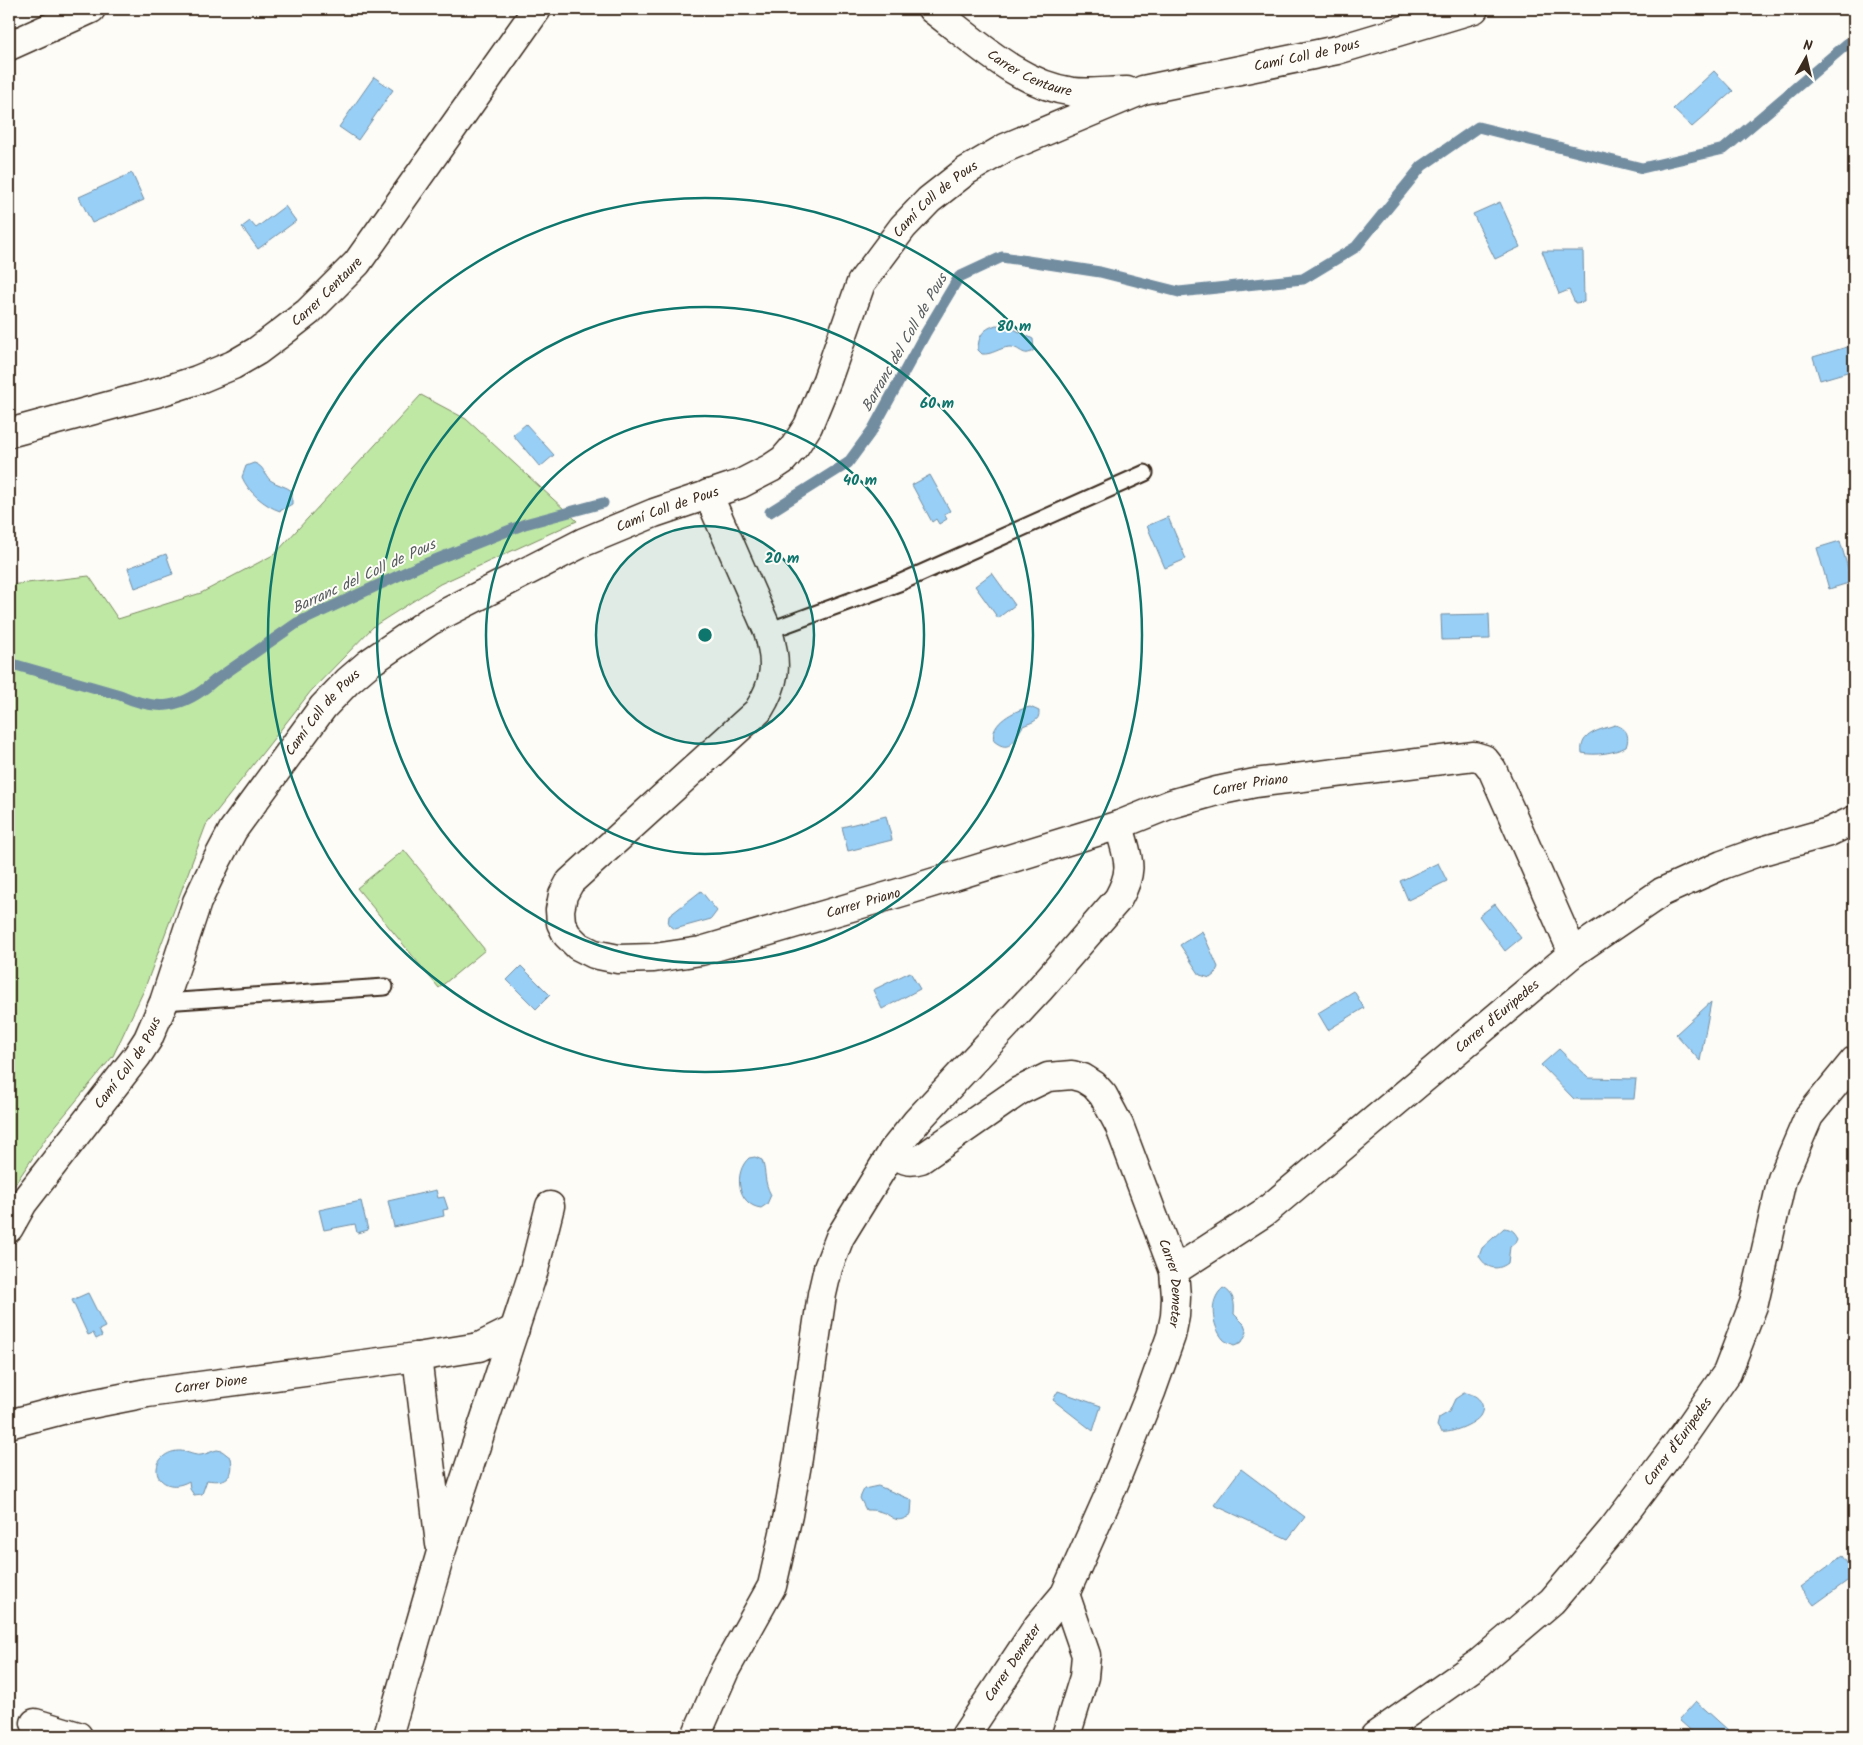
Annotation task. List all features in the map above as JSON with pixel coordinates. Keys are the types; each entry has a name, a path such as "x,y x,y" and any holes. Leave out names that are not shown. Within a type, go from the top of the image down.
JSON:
{"street":[{"path":"9,46 91,9"},
{"name":"Carrer Centaure","path":"9,433 160,392 197,380 233,365 257,351 308,312 357,263 537,9"},
{"name":"Carrer Centaure","path":"932,9 1014,71 1044,85 1074,92 1143,90"},
{"name":"Camí Coll de Pous","path":"9,1228 23,1204 138,1056 164,1002 198,902 233,830 322,707 348,681 389,647 430,621 584,542 654,513 740,484 783,460 808,426 828,380 861,283 903,227 928,200 966,171 1005,148 1143,90 1337,50 1474,9"},
{"name":"Carrer Priano","path":"708,494 768,631 773,652 774,679 768,695 758,712 570,882 563,895 560,910 561,923 567,935 578,946 594,954 618,959 654,958 701,951 909,890 1119,825 1171,804 1217,791 1255,783 1474,756 1484,759 1492,769 1573,953"},
{"name":"Carrer d'Euripedes","path":"1174,1271 1265,1212 1573,953 1662,892 1755,853 1804,840 1854,820"},
{"path":"696,1736 725,1670 772,1586 791,1496 822,1294 828,1268 840,1238 892,1151 917,1121 1039,990 1118,899 1129,875 1129,864 1119,825"},
{"name":"Carrer d'Euripedes","path":"1375,1736 1479,1663 1552,1601 1612,1530 1686,1432 1727,1373 1754,1303 1782,1179 1809,1116 1846,1068 1854,1061"},
{"name":"Carrer Demeter","path":"892,1151 902,1159 911,1162 921,1159 1019,1090 1048,1078 1072,1075 1083,1078 1094,1085 1103,1095 1119,1125 1174,1271 1176,1297 1171,1336 1151,1392 1065,1594 1038,1626 965,1736"},
{"path":"388,1736 442,1552 534,1270 550,1206"},
{"name":"Carrer Dione","path":"9,1424 66,1409 147,1393 479,1347 515,1329"},
{"path":"417,1357 442,1552"},
{"path":"1065,1594 1086,1655 1084,1677 1066,1736"},
{"path":"35,1723 78,1736"}],"lane":[{"path":"768,631 899,583 1144,473"},
{"path":"164,1002 385,987"}],"green space":[{"path":"421,395 466,419 577,521 440,584 374,626 311,691 206,825 144,990 113,1056 48,1135 9,1193 9,585 89,576 118,619 201,593 275,554"},
{"path":"404,850 485,950 439,988 357,888"}],"water":[{"path":"1714,71 1733,91 1692,127 1673,109"},
{"path":"374,77 393,90 358,140 339,127"},
{"path":"132,173 144,200 92,223 79,197"},
{"path":"1500,202 1520,247 1495,259 1473,214"},
{"path":"285,206 296,221 258,249 242,227 250,221 256,228"},
{"path":"1542,251 1583,251 1584,302 1575,303 1569,290 1559,294"},
{"path":"996,325 1008,326 1033,339 1034,350 1024,353 1016,348 1009,347 982,354 978,350 980,337 985,331"},
{"path":"1854,345 1854,370 1820,380 1813,357"},
{"path":"526,424 554,455 540,467 513,435"},
{"path":"254,463 262,468 270,480 292,491 292,504 280,511 263,502 253,493 242,477 246,466"},
{"path":"930,475 950,511 944,514 947,519 939,524 936,519 932,522 912,485"},
{"path":"1168,517 1186,559 1165,568 1147,526"},
{"path":"1840,541 1852,582 1829,589 1817,548"},
{"path":"166,554 173,574 135,588 128,568"},
{"path":"992,573 1015,605 998,618 975,586"},
{"path":"1489,614 1490,639 1442,640 1441,615"},
{"path":"1030,707 1039,711 1038,717 1023,726 1009,746 1000,745 994,741 993,734 995,729 1004,718"},
{"path":"1615,725 1625,730 1628,739 1626,747 1604,753 1582,753 1582,746 1587,737 1592,733"},
{"path":"886,816 892,840 848,851 842,827"},
{"path":"1438,863 1447,881 1408,900 1400,881"},
{"path":"701,891 717,911 711,919 675,929 668,924 669,916"},
{"path":"1495,904 1521,938 1505,951 1479,916"},
{"path":"1202,931 1218,967 1215,974 1210,978 1200,975 1180,945"},
{"path":"521,966 550,995 536,1009 507,980"},
{"path":"910,972 920,989 882,1009 873,990"},
{"path":"1354,991 1364,1008 1328,1030 1318,1013"},
{"path":"1711,1002 1700,1061 1676,1034"},
{"path":"1559,1049 1589,1078 1636,1079 1634,1099 1574,1099 1541,1065"},
{"path":"755,1157 762,1160 771,1195 767,1204 761,1208 753,1206 742,1195 739,1179 744,1164 749,1158"},
{"path":"436,1190 438,1198 444,1197 448,1209 443,1210 444,1216 394,1227 388,1201"},
{"path":"361,1201 368,1230 357,1233 355,1224 324,1230 319,1210"},
{"path":"1504,1228 1512,1231 1518,1238 1510,1247 1508,1263 1495,1268 1488,1266 1479,1256 1482,1248"},
{"path":"1223,1288 1232,1296 1234,1314 1244,1324 1247,1332 1242,1342 1234,1345 1225,1341 1219,1334 1214,1320 1215,1299"},
{"path":"88,1293 105,1327 99,1330 102,1336 96,1339 93,1333 88,1335 72,1300"},
{"path":"1058,1391 1101,1406 1093,1431 1053,1400"},
{"path":"1464,1393 1473,1395 1480,1400 1483,1407 1480,1416 1462,1428 1441,1432 1437,1426 1439,1418 1449,1412 1455,1399"},
{"path":"217,1450 222,1451 231,1458 230,1475 224,1480 207,1480 202,1494 194,1495 190,1489 189,1481 172,1485 164,1483 158,1476 159,1461 171,1452 181,1451 203,1455"},
{"path":"1241,1469 1305,1517 1288,1539 1214,1505"},
{"path":"878,1486 912,1500 911,1515 897,1520 878,1511 866,1510 860,1498 864,1489"},
{"path":"1842,1556 1854,1573 1854,1576 1814,1605 1800,1587"},
{"path":"1696,1701 1728,1730 1722,1736 1697,1736 1679,1720"}],"waterway":[{"name":"Barranc del Coll de Pous","path":"770,512 848,463 873,429 925,334 959,277 1002,257 1100,272 1179,292 1303,279 1356,247 1422,166 1478,127 1642,168 1724,149 1854,38"},
{"name":"Barranc del Coll de Pous","path":"9,663 146,704 169,705 180,702 203,690 297,623 417,567 525,524 603,503"}]}
